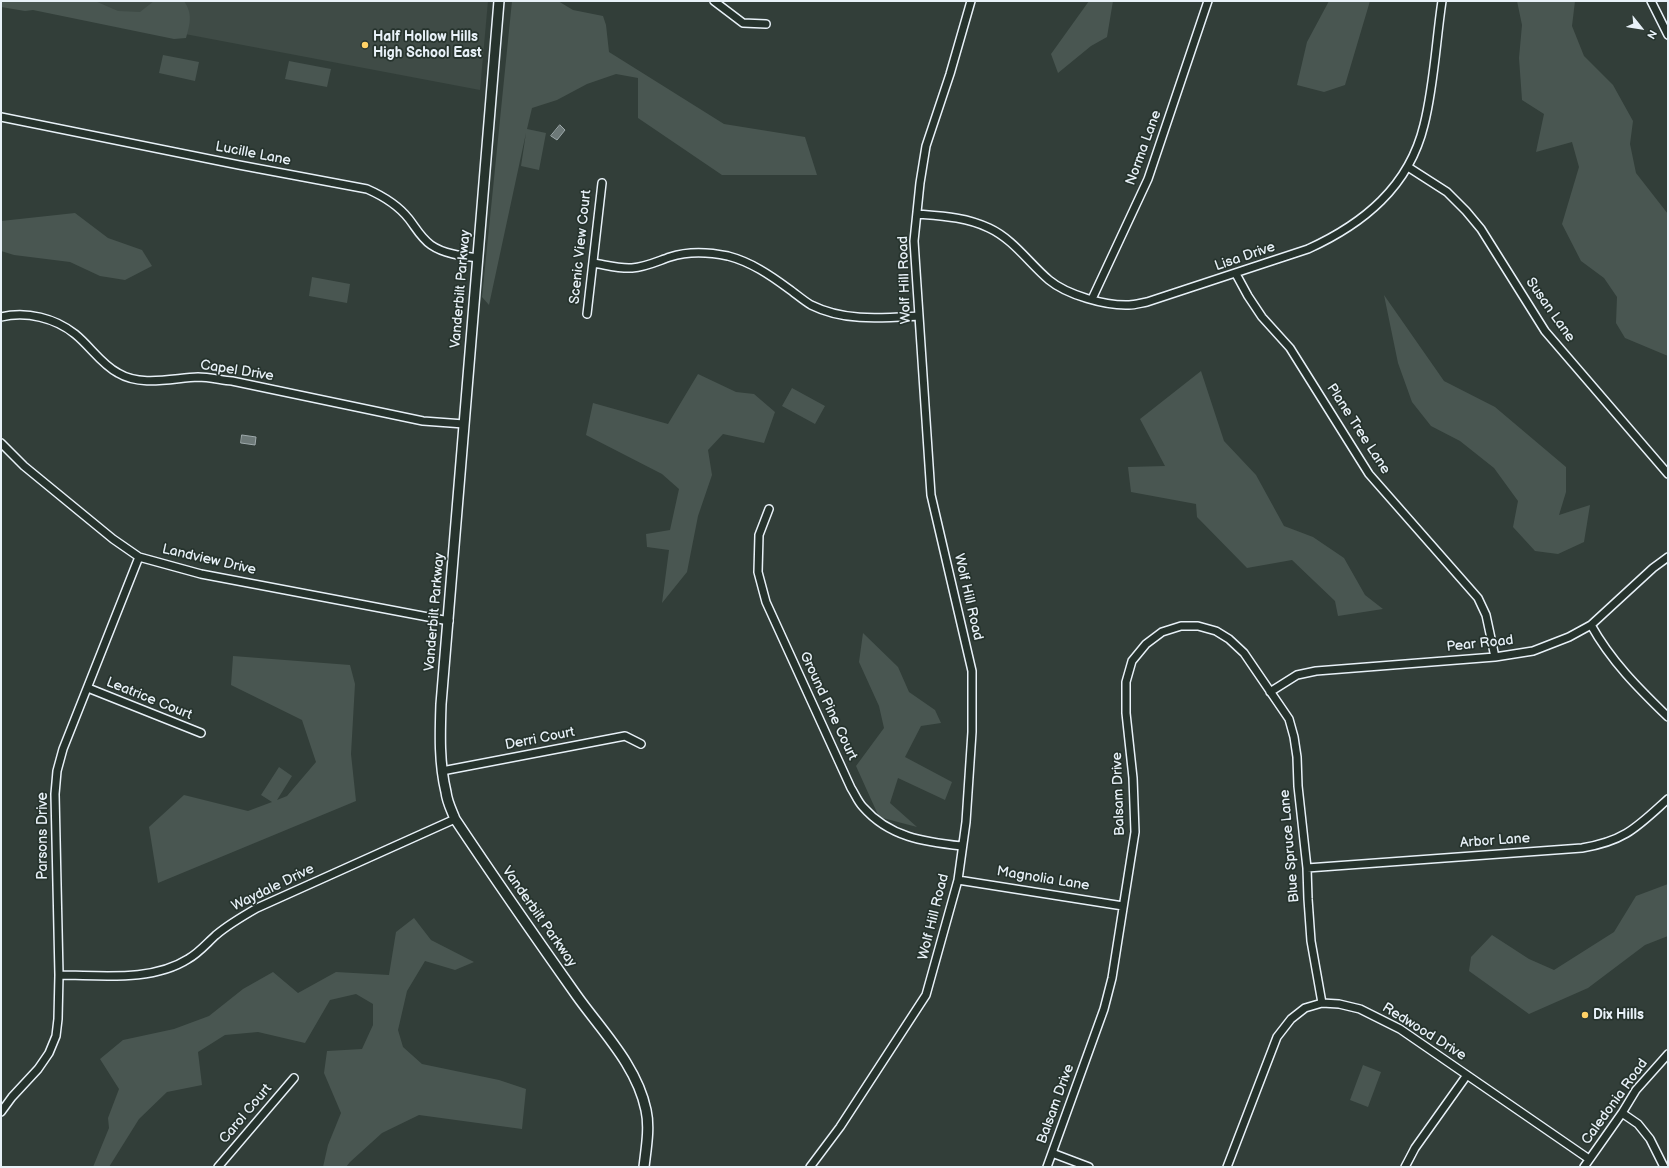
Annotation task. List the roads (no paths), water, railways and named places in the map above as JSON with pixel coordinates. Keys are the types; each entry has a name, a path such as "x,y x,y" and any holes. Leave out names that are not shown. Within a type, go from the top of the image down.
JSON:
{"main road":[{"name":"Vanderbilt Parkway","path":"499,1 441,704 440,744 442,771 446,794 455,819 574,991 618,1051 635,1080 646,1110 647,1140 644,1167"}],"street":[{"path":"714,1 743,22 766,24"},
{"name":"Wolf Hill Road","path":"810,1167 840,1127 926,995 958,880 966,822 972,732 972,671 932,495 914,241 920,183 926,146 950,74 971,1"},
{"name":"Norma Lane","path":"1092,299 1148,179 1208,1"},
{"name":"Lisa Drive","path":"917,214 948,216 968,220 990,228 1008,241 1049,281 1068,292 1113,304 1130,305 1147,302 1236,274 1308,249 1350,228 1371,211 1391,189 1408,166 1419,144 1429,101 1442,1"},
{"path":"1651,1 1668,35"},
{"name":"Lucille Lane","path":"1,117 367,189 382,195 396,206 408,218 419,234 432,245 450,254 478,258"},
{"name":"Susan Lane","path":"1408,166 1447,192 1466,211 1481,229 1545,331 1668,474"},
{"name":"Scenic View Court","path":"587,314 602,183"},
{"path":"593,263 632,268 690,253 727,256 750,264 770,275 810,304 831,314 864,318 919,316"},
{"name":"Plane Tree Lane","path":"1236,274 1262,317 1290,348 1369,474 1478,598 1486,615 1495,657"},
{"name":"Capel Drive","path":"1,317 24,314 42,317 62,325 76,334 117,373 131,379 150,380 201,377 232,381 423,421 464,424"},
{"name":"Landview Drive","path":"1,444 24,466 113,539 139,557 201,574 449,621"},
{"name":"Ground Pine Court","path":"769,509 758,535 758,572 766,602 851,788 862,807 877,821 896,833 921,840 962,846"},
{"name":"Parsons Drive","path":"1,1112 12,1097 38,1069 56,1036 59,975 55,794 58,771 63,749 139,557"},
{"name":"Pear Road","path":"1270,692 1297,675 1316,671 1495,657 1533,651 1569,637 1591,625 1653,568 1668,557"},
{"path":"1591,625 1616,663 1632,682 1668,717"},
{"name":"Balsam Drive","path":"1047,1167 1104,1009 1112,978 1135,832 1133,778 1126,713 1126,682 1132,662 1146,644 1162,632 1181,626 1198,626 1216,631 1229,639 1244,653 1270,692"},
{"name":"Leatrice Court","path":"88,688 201,733"},
{"name":"Blue Spruce Lane","path":"1270,692 1289,719 1294,737 1307,868 1311,941 1322,1003"},
{"name":"Derri Court","path":"442,771 624,736 641,744"},
{"name":"Arbor Lane","path":"1307,868 1582,848 1602,845 1620,838 1638,826 1668,799"},
{"name":"Waydale Drive","path":"59,975 139,974 160,972 175,967 190,958 236,920 257,908 455,819"},
{"name":"Magnolia Lane","path":"958,880 1123,906"},
{"name":"Redwood Drive","path":"1227,1167 1277,1037 1291,1019 1305,1008 1322,1003 1339,1004 1360,1009 1400,1029 1589,1159"},
{"name":"Caledonia Road","path":"1584,1167 1622,1113 1636,1090 1668,1054"},
{"path":"1405,1167 1415,1148 1467,1075"},
{"name":"Carol Court","path":"218,1167 294,1078"},
{"path":"1622,1113 1638,1124 1650,1139 1664,1167"},
{"path":"1052,1153 1089,1167"}],"place":[{"name":"Half Hollow Hills High School East","path":"365,45"},
{"name":"Dix Hills","path":"1585,1015"}]}
